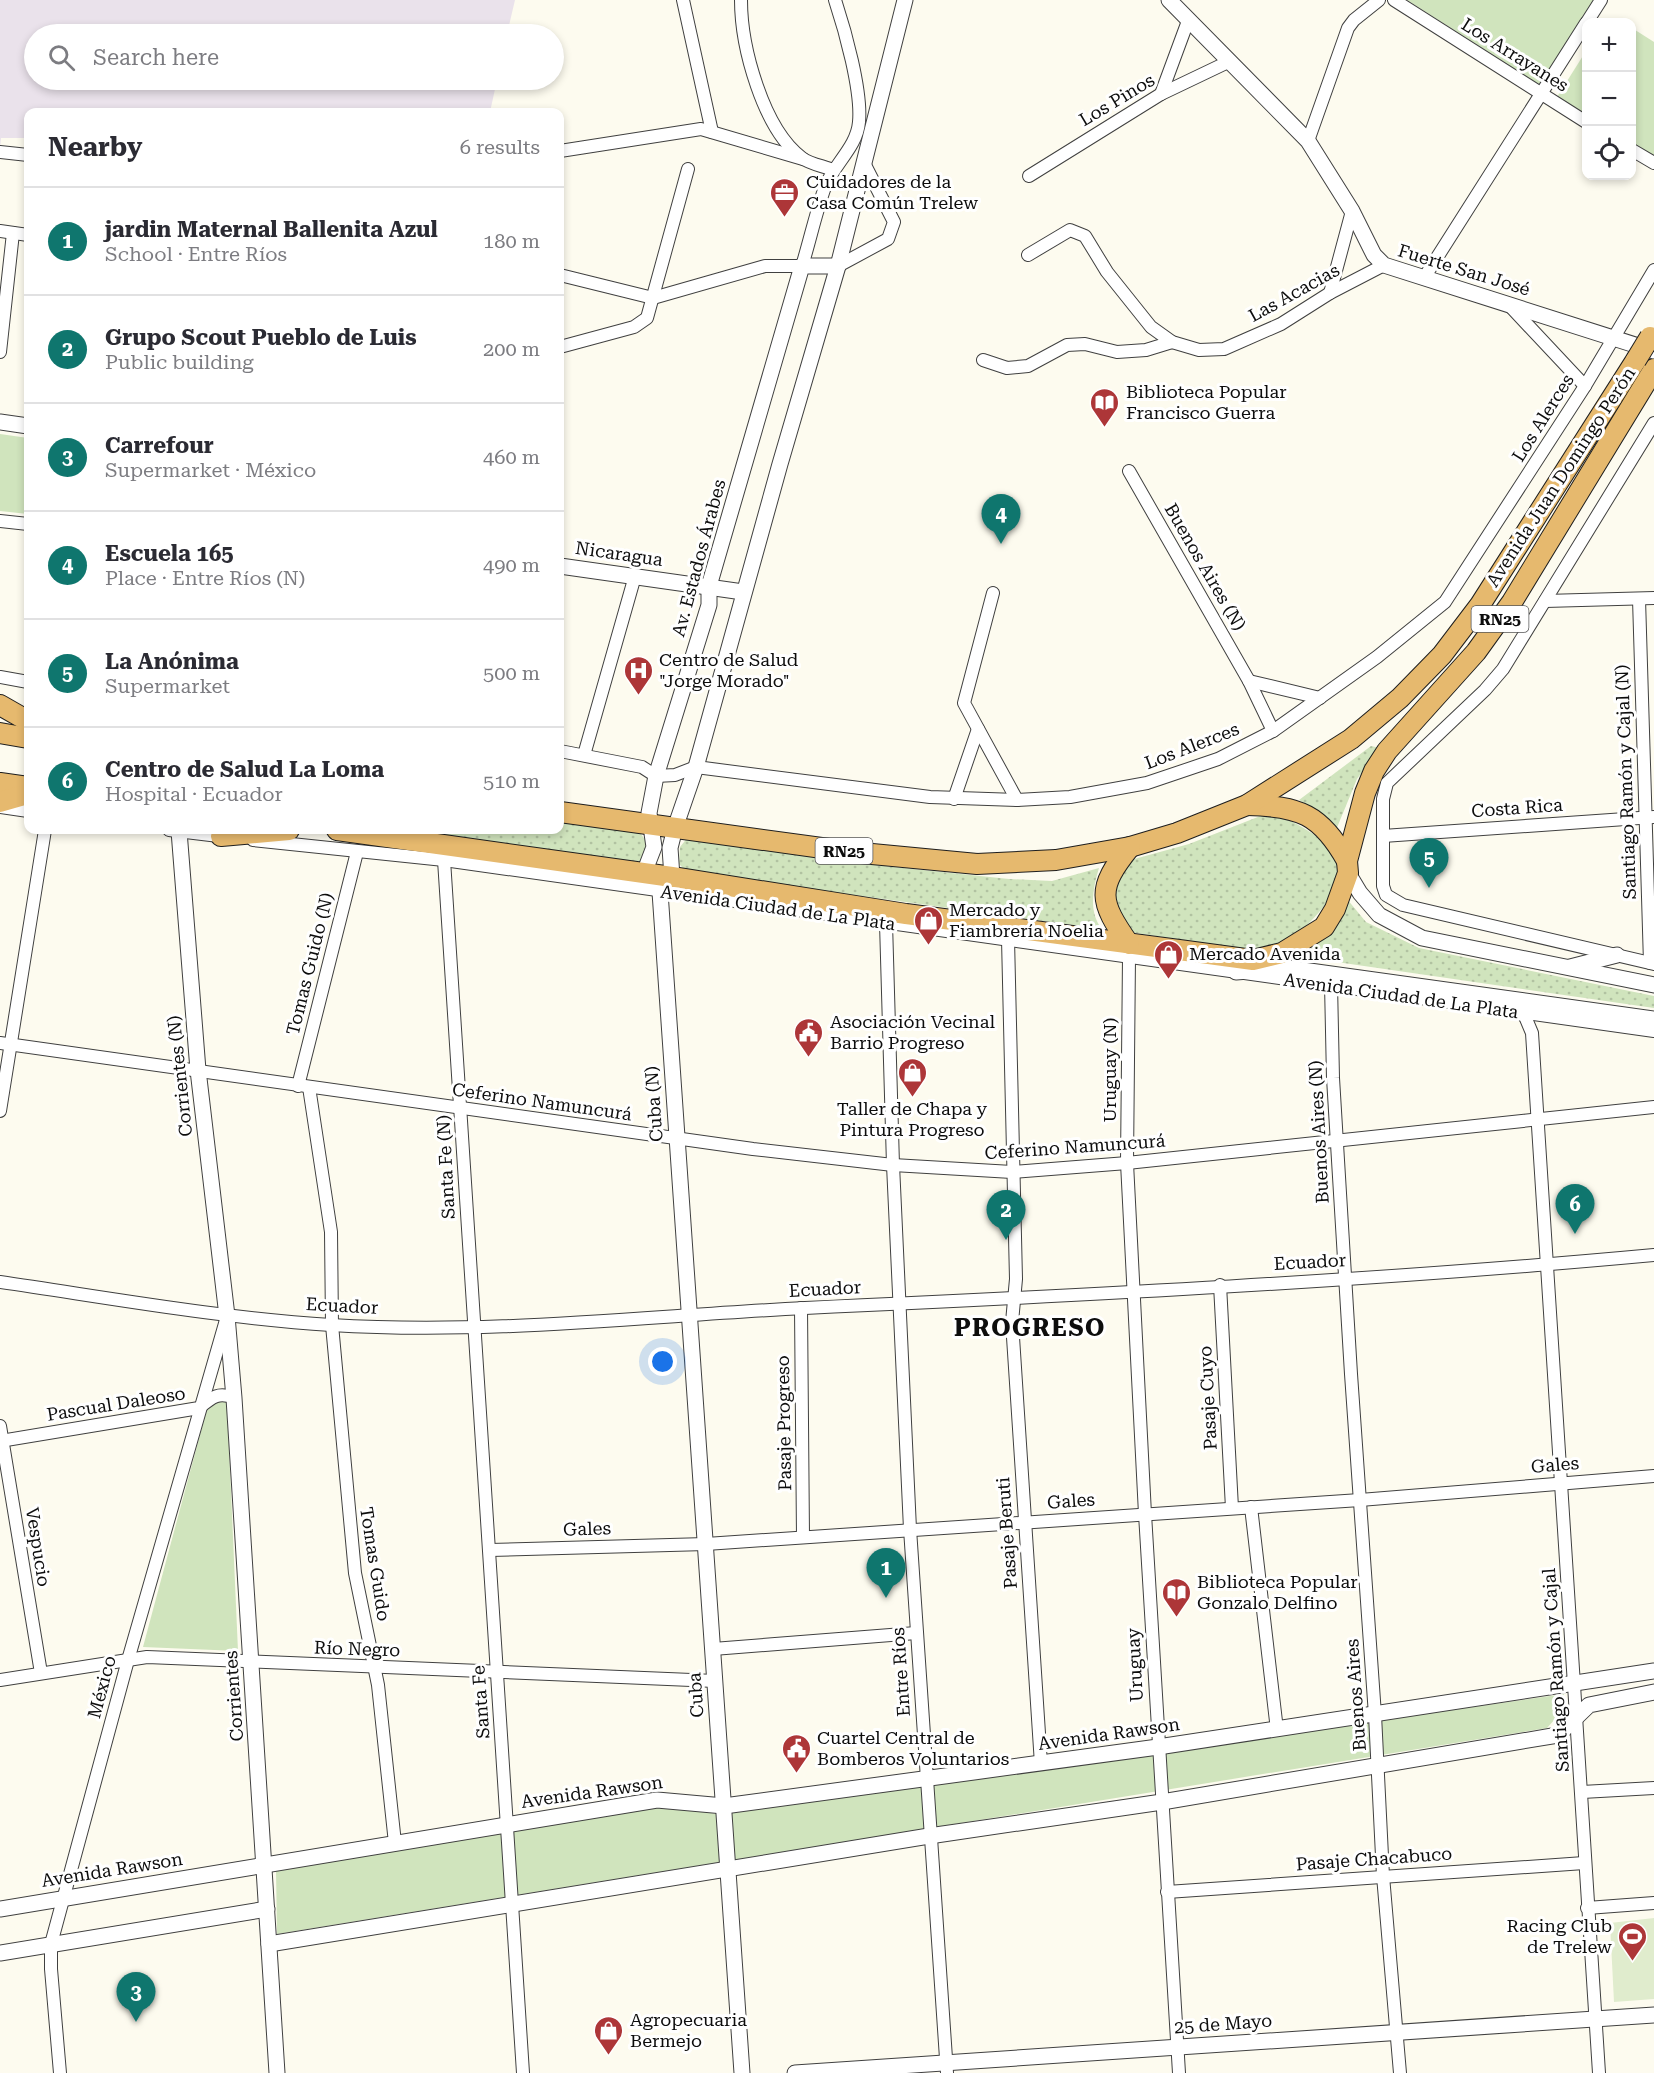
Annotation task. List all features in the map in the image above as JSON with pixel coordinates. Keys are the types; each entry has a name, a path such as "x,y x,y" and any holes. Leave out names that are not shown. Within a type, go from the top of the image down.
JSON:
{"highway":[{"name":"Avenida Juan Domingo Perón","path":"1247,805 1351,739 1401,698 1442,655 1480,605 1636,360 1653,339"},
{"name":"Avenida Juan Domingo Perón","path":"1253,960 1282,953 1324,927 1335,909 1365,793 1387,750 1476,652 1512,602 1654,370"},
{"path":"0,705 24,719"},
{"path":"0,733 24,737"},
{"path":"0,783 24,786"},
{"path":"0,802 24,795"},
{"path":"564,804 580,803 650,819"},
{"name":"RN25","path":"678,823 762,830 850,852 977,864 1056,860 1130,847 1177,833 1247,805"},
{"path":"1247,805 1279,806 1302,812 1333,836 1347,867"},
{"path":"564,812 678,823"},
{"path":"221,836 244,834"},
{"name":"Avenida Ciudad de La Plata","path":"366,834 644,873 666,884 906,914 1129,950 1253,960"},
{"path":"1129,950 1108,914 1104,897 1111,870 1130,847"},
{"path":"886,923 906,914 946,931"}],"street":[{"path":"683,0 712,132"},
{"path":"741,0 741,14 754,78 763,102 782,137 803,159"},
{"name":"Av. Estados Árabes","path":"644,873 654,847 650,819 656,776 709,604 709,586 825,188 833,170 852,144 860,124 858,93 835,0"},
{"path":"666,884 670,848 696,767 838,266 905,0"},
{"name":"Fuerte San José","path":"1169,0 1308,141 1352,211 1374,255 1384,265 1614,338 1653,339"},
{"path":"1308,141 1348,28 1354,20 1379,0"},
{"name":"Los Arrayanes","path":"1394,0 1582,119"},
{"path":"1590,18 1601,0"},
{"path":"1161,94 1188,21"},
{"path":"1424,278 1582,31"},
{"name":"Los Pinos","path":"1029,176 1161,94 1228,62"},
{"path":"564,150 688,129 712,132 833,170"},
{"path":"0,152 24,155"},
{"path":"1636,152 1654,163"},
{"path":"564,276 653,298 765,266 838,266 888,239 894,222 864,163"},
{"path":"564,346 634,327 647,318 688,169"},
{"path":"1330,293 1352,211"},
{"name":"Las Acacias","path":"1029,255 1070,230 1077,231 1085,236 1107,273 1146,321 1172,342 1199,350 1224,349 1281,324 1330,293 1384,265"},
{"path":"0,352 6,232 24,234"},
{"name":"Los Alerces","path":"656,776 675,775 696,767 954,799 1017,800 1070,797 1147,783 1218,759 1273,731 1377,657 1445,602 1585,386 1654,270"},
{"path":"1508,303 1585,386"},
{"path":"983,360 1007,368 1028,366 1067,345 1085,344 1117,352 1146,350 1172,342"},
{"path":"0,422 24,425"},
{"path":"1652,964 1402,905 1386,895 1383,886 1383,799 1387,783 1485,690 1503,669 1654,423"},
{"name":"Buenos Aires (N)","path":"1129,471 1249,681 1273,731"},
{"path":"0,521 24,524"},
{"name":"Nicaragua","path":"564,567 744,592"},
{"path":"584,755 635,576"},
{"path":"993,593 964,704 1017,800"},
{"path":"1545,601 1654,598"},
{"name":"Santiago Ramón y Cajal (N)","path":"1639,599 1650,817 1652,964"},
{"path":"0,678 24,681"},
{"path":"1249,681 1320,698"},
{"path":"0,705 24,709"},
{"path":"954,799 978,729"},
{"path":"564,752 642,768 656,776"},
{"path":"0,807 24,810"},
{"name":"Costa Rica","path":"1383,836 1650,817"},
{"path":"0,1111 5,1043 44,834"},
{"name":"Corrientes (N)","path":"174,834 198,1070 227,1316"},
{"name":"Avenida Ciudad de La Plata","path":"205,834 666,884 886,923 1008,939 1129,950 1236,972 1654,1031"},
{"name":"Tomas Guido (N)","path":"332,1325 331,1232 304,1087 357,852"},
{"name":"Santa Fe (N)","path":"444,860 476,1329"},
{"path":"1347,867 1360,893 1379,915 1395,926 1422,938 1654,985"},
{"name":"Cuba (N)","path":"666,884 676,1138 689,1314"},
{"name":"Entre Ríos","path":"886,923 893,1165 910,1529 929,1836 947,2068"},
{"name":"Pasaje Beruti","path":"1008,939 1016,1279 1012,1322 1014,1378 1041,1764"},
{"name":"Uruguay (N)","path":"1129,950 1127,1163 1133,1291"},
{"path":"1566,968 1617,955"},
{"name":"Avenida Ciudad de La Plata","path":"1253,960 1288,968 1654,1019"},
{"path":"1236,972 1288,968"},
{"name":"Buenos Aires (N)","path":"1331,984 1346,1278"},
{"path":"1485,995 1524,1014 1532,1033 1546,1265"},
{"name":"Ceferino Namuncurá","path":"5,1043 676,1138 893,1165 1012,1172 1127,1163 1654,1107"},
{"name":"Ecuador","path":"0,1282 227,1316 332,1325 476,1329 689,1314 1014,1299 1546,1265 1654,1255"},
{"name":"Santiago Ramón y Cajal","path":"1546,1265 1578,1714 1584,1863 1599,2073"},
{"name":"Buenos Aires","path":"1346,1278 1375,1715 1383,1876 1400,2073"},
{"name":"Pasaje Cuyo","path":"1220,1286 1232,1508"},
{"name":"Uruguay","path":"1133,1291 1144,1514 1179,2073"},
{"name":"Pasaje Progreso","path":"801,1308 803,1537"},
{"name":"Cuba","path":"689,1314 742,2073"},
{"name":"Corrientes","path":"227,1316 252,1662 277,2073"},
{"name":"México","path":"60,2073 51,1944 128,1660 227,1316"},
{"name":"Tomas Guido","path":"332,1325 355,1573 374,1668 395,1843"},
{"name":"Santa Fe","path":"476,1329 523,2073"},
{"name":"Pascual Daleoso","path":"1,1441 199,1408 216,1395 224,1394 234,1398"},
{"name":"Vespucio","path":"0,1426 41,1673"},
{"name":"Gales","path":"490,1550 706,1544 1360,1500 1654,1476"},
{"path":"1251,1507 1277,1730"},
{"path":"713,1649 916,1633"},
{"name":"Río Negro","path":"0,1680 147,1657 715,1681"},
{"name":"Avenida Rawson","path":"0,1909 657,1800 724,1806 1277,1730 1654,1671"},
{"path":"1558,1735 1588,1705 1654,1692"},
{"path":"269,1944 929,1836 1162,1802 1558,1735 1579,1746"},
{"path":"1582,1792 1654,1788"},
{"name":"Pasaje Chacabuco","path":"1167,1892 1584,1863"},
{"path":"1587,1908 1654,1903"},
{"path":"0,1953 267,1909"},
{"name":"25 de Mayo","path":"795,2073 947,2068 1178,2047 1654,2015"}],"shaded area":[{"path":"0,0 515,0 509,24 24,24 24,90 495,90 491,108 24,108 24,138 1,138 0,149"}],"green space":[{"path":"1407,0 1596,0 1585,18 1582,18 1582,23 1543,87"},
{"path":"1636,31 1654,42 1654,157 1636,146"},
{"path":"1582,57 1582,113 1557,97"},
{"path":"0,434 24,437 24,514 0,511"},
{"path":"1371,746 1380,748 1357,779 1336,830 1327,817 1299,800"},
{"path":"1268,813 1290,821 1314,835 1333,853 1338,864 1339,875 1329,899 1298,933 1273,948 1257,951 1129,932 1110,901 1127,861 1189,844"},
{"path":"564,819 638,830 646,841 645,856 635,865 402,834 564,834"},
{"path":"688,837 865,864 1009,879 1052,881 1099,868 1093,908 1102,929 687,872 679,864 680,847"},
{"path":"1347,899 1366,922 1419,948 1654,996 1654,1008 1302,957 1335,926"},
{"path":"218,1399 227,1401 238,1651 143,1647 208,1405"},
{"path":"1564,1694 1564,1709 1547,1728 277,1934 276,1870 664,1806 717,1814"},
{"name":"Racing Club de Trelew","path":"1654,1918 1654,1999 1614,2002 1610,1923"}],"place":[{"name":"Cuidadores de la Casa Común Trelew","path":"785,218"},
{"name":"Biblioteca Popular Francisco Guerra","path":"1105,428"},
{"name":"Escuela 165","path":"1001,544"},
{"name":"Centro de Salud \"Jorge Morado\"","path":"638,696"},
{"name":"La Anónima","path":"1429,888"},
{"name":"Mercado y Fiambrería Noelia","path":"928,946"},
{"name":"Mercado Avenida","path":"1168,980"},
{"name":"Asociación Vecinal Barrio Progreso","path":"809,1058"},
{"name":"Taller de Chapa y Pintura Progreso","path":"912,1098"},
{"name":"Centro de Salud La Loma","path":"1575,1234"},
{"name":"Grupo Scout Pueblo de Luis","path":"1006,1240"},
{"name":"jardin Maternal Ballenita Azul","path":"886,1598"},
{"name":"Biblioteca Popular Gonzalo Delfino","path":"1176,1618"},
{"name":"Cuartel Central de Bomberos Voluntarios","path":"796,1774"},
{"name":"Racing Club de Trelew","path":"1633,1962"},
{"name":"Carrefour","path":"136,2022"},
{"name":"Agropecuaria Bermejo","path":"609,2056"}],"district":[{"name":"PROGRESO","path":"1030,1328"}]}
